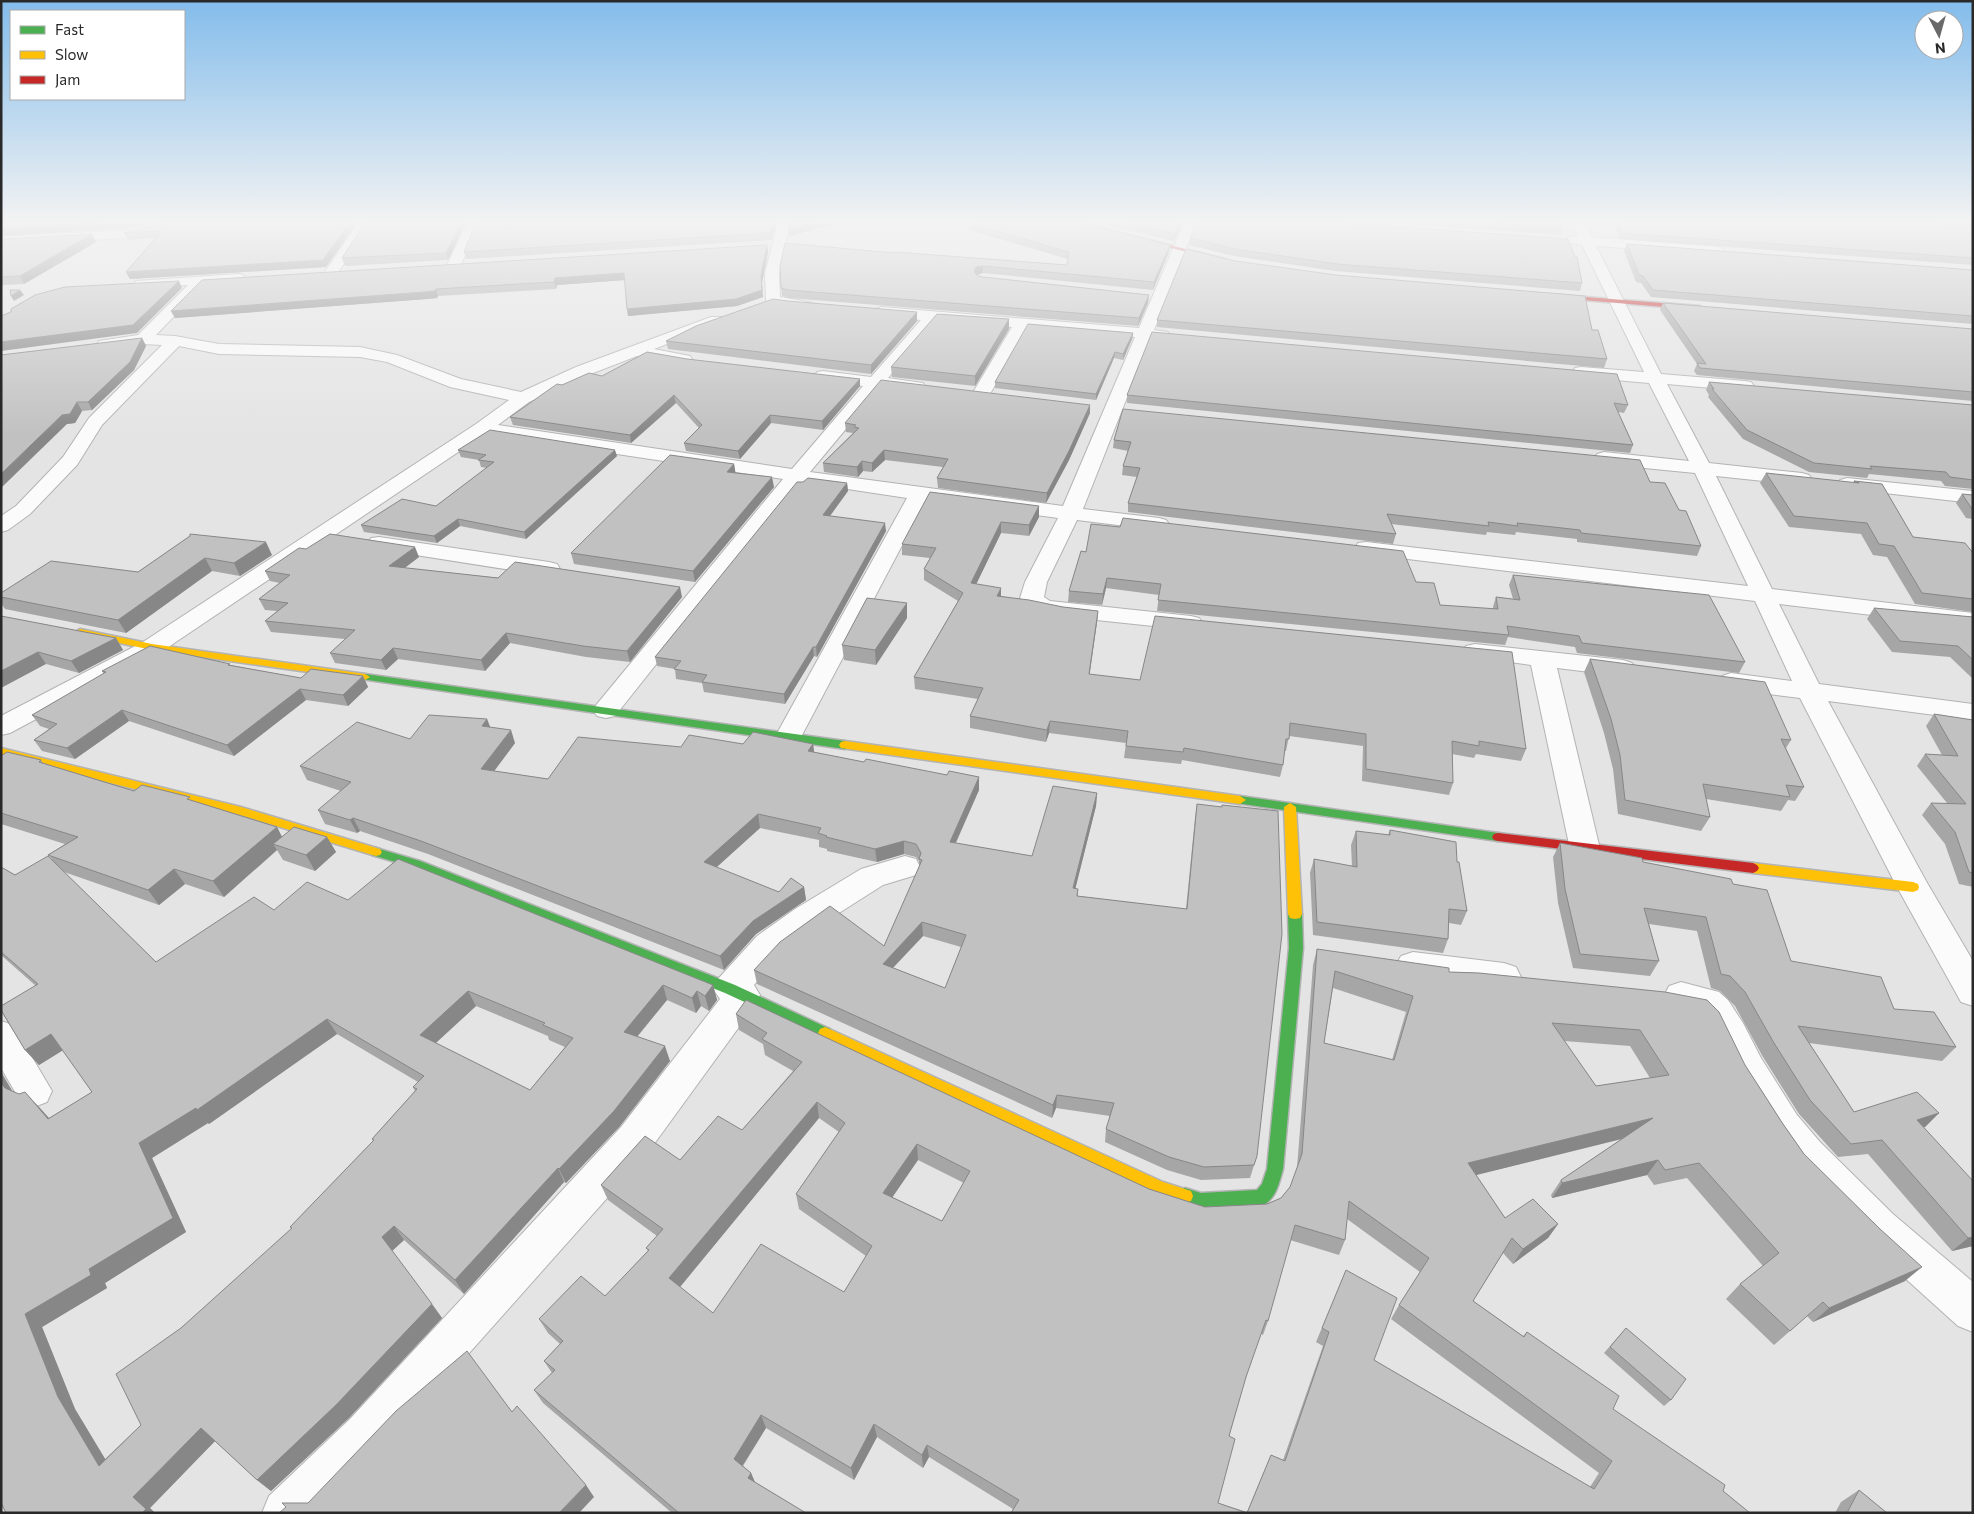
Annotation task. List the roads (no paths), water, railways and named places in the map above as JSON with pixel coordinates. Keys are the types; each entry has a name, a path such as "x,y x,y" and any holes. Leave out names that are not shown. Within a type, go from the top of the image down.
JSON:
{"street":[{"path":"143,339 188,294"},
{"path":"771,294 773,300"},
{"path":"1156,294 1144,333 1114,409 1070,514 1033,589 1032,598 1038,605 1063,610 1210,625"},
{"path":"1613,294 1702,468 1809,690 1913,887 1973,992"},
{"path":"1539,295 1716,309"},
{"path":"755,306 773,300 789,304 828,308"},
{"path":"866,311 1174,336"},
{"path":"1,727 152,647 482,428 523,398 582,371 727,316"},
{"path":"606,710 692,590 796,476 932,316"},
{"path":"981,394 1022,324"},
{"path":"94,345 143,339 175,341 218,349 360,352 391,358 456,383 523,398"},
{"path":"1,526 23,510 70,461 95,422 175,341"},
{"path":"638,351 699,362"},
{"path":"1566,370 1764,388"},
{"path":"806,374 933,388"},
{"path":"962,392 1000,396"},
{"path":"1095,407 1133,411"},
{"path":"482,428 796,476 1070,514 1179,526"},
{"path":"1585,456 1973,497"},
{"path":"788,737 920,493"},
{"path":"322,534 565,571"},
{"path":"1347,546 1973,620"},
{"path":"67,630 152,647 1585,849 1913,887"},
{"path":"1454,649 1641,670"},
{"path":"1542,658 1585,849"},
{"path":"1710,678 1973,712"},
{"path":"1,752 241,811 416,864 736,992 1161,1189 1201,1201 1260,1198 1269,1188 1275,1169 1310,950 1290,807"},
{"path":"286,1513 366,1435 635,1139 769,945 806,918 872,877 905,867"},
{"path":"1378,959 1501,977 1538,980"},
{"path":"1645,991 1707,1002 1716,1010 1763,1094 1784,1127 1806,1155 1879,1228 1973,1311"},
{"path":"1,1036 34,1091"}]}
